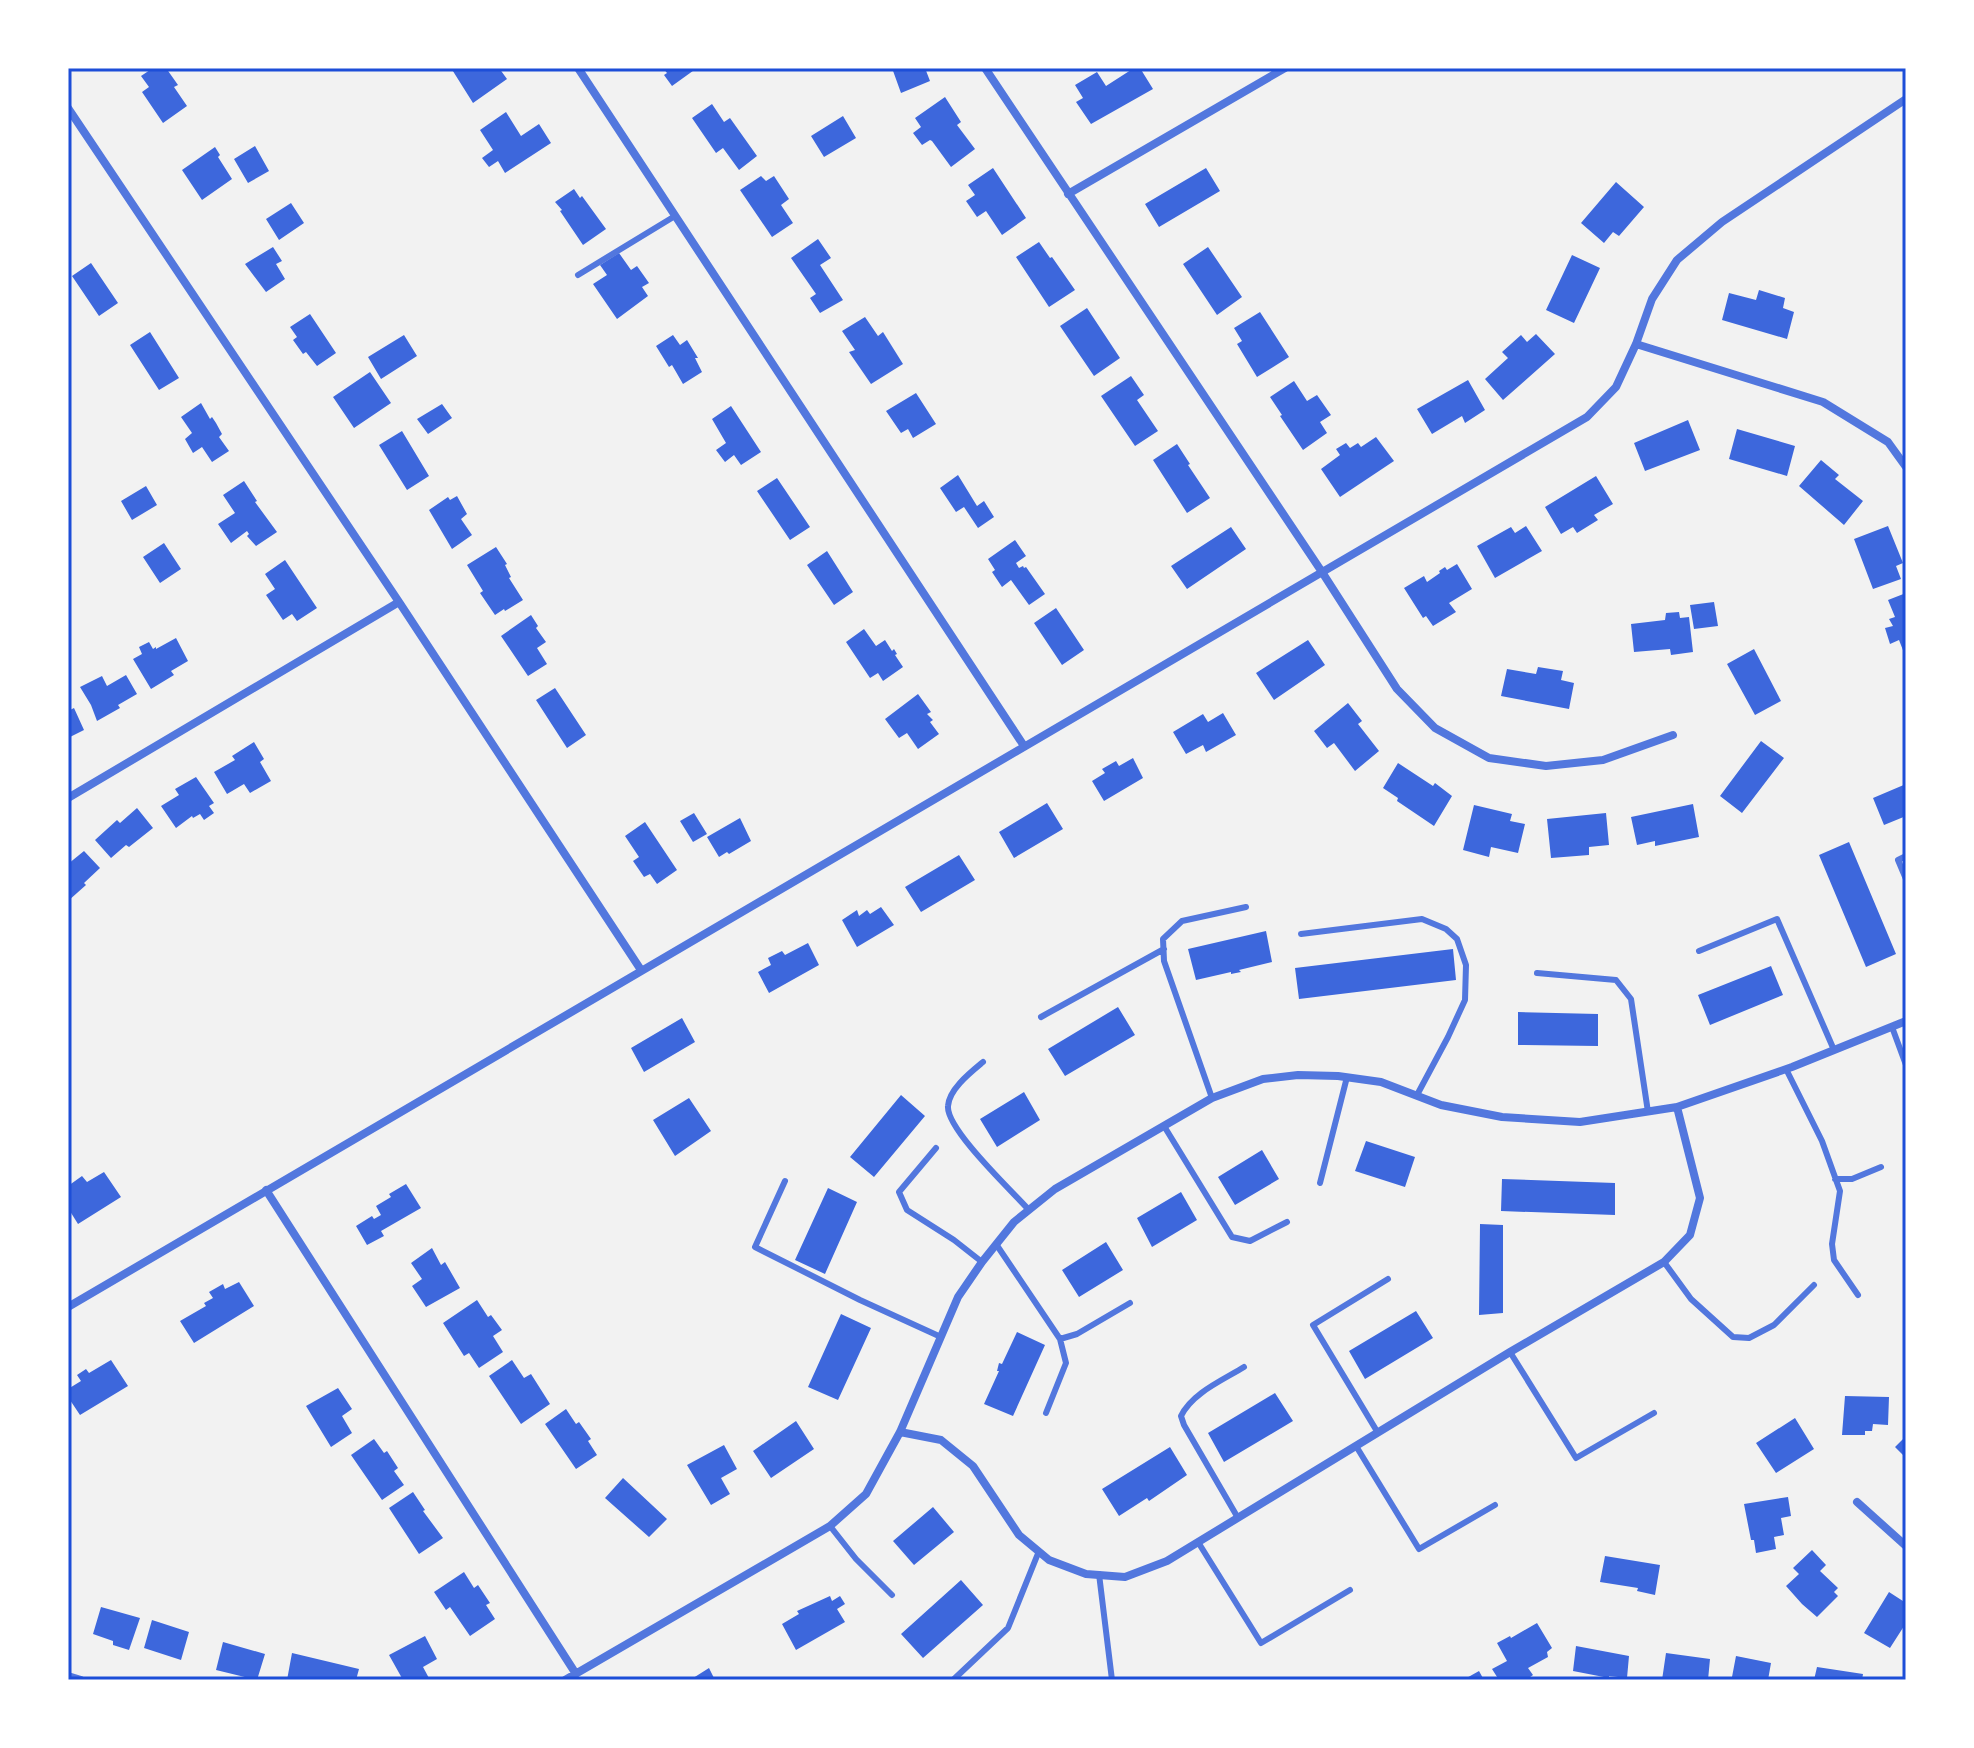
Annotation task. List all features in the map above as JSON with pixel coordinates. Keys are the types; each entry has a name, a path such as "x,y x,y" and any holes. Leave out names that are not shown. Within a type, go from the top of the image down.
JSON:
{"street":[{"path":"578,68 1024,746"},
{"path":"985,68 1397,689 1435,728 1489,758 1546,766 1603,760 1673,735"},
{"path":"1068,194 1285,68"},
{"path":"68,1307 1587,417 1616,387 1652,299 1677,260 1722,222 1906,99"},
{"path":"68,108 641,970"},
{"path":"1636,344 1823,402 1888,442 1906,467"},
{"path":"68,798 399,602"},
{"path":"565,1680 830,1526 866,1494 900,1432 958,1297 1014,1222 1055,1189 1212,1098 1263,1079 1298,1075 1347,1077 1381,1082 1441,1105 1502,1117 1580,1122 1677,1107 1786,1069 1906,1021"},
{"path":"900,1432 941,1440 973,1466 1019,1535 1049,1560 1086,1574 1125,1577 1167,1561 1664,1262 1690,1235 1700,1198 1677,1107"},
{"path":"266,1190 576,1674"},
{"path":"1857,1502 1906,1546"},
{"path":"68,1676 81,1680"}],"lane":[{"path":"578,275 675,216"},
{"path":"1906,856 1898,860 1906,879"},
{"path":"1212,1098 1164,961 1163,939 1182,921 1246,907"},
{"path":"1301,934 1422,919 1446,929 1457,939 1466,965 1465,1000 1417,1095"},
{"path":"1699,951 1777,919 1834,1050"},
{"path":"1041,1017 1164,949"},
{"path":"1537,973 1616,980 1631,999 1648,1112"},
{"path":"1892,1027 1906,1065"},
{"path":"983,1062 965,1076 955,1089 948,1106 950,1114 967,1143 1029,1210"},
{"path":"1786,1069 1822,1141 1840,1191 1832,1244 1834,1260 1858,1295"},
{"path":"1320,1183 1347,1077"},
{"path":"1164,1126 1232,1237 1250,1241 1287,1222"},
{"path":"936,1148 899,1192 907,1210 982,1262"},
{"path":"1835,1179 1852,1179 1881,1167"},
{"path":"785,1181 755,1247 941,1337"},
{"path":"996,1244 1060,1339 1066,1363 1046,1413"},
{"path":"1664,1262 1691,1299 1733,1337 1749,1338 1774,1325 1814,1285"},
{"path":"1378,1433 1313,1325 1388,1279"},
{"path":"1060,1339 1077,1334 1130,1303"},
{"path":"1510,1352 1576,1458 1654,1413"},
{"path":"1238,1518 1181,1416 1201,1393 1244,1367"},
{"path":"1356,1446 1419,1549 1495,1505"},
{"path":"830,1526 856,1559 892,1595"},
{"path":"1198,1542 1261,1643 1350,1590"},
{"path":"953,1680 1008,1628 1039,1551"},
{"path":"1099,1574 1112,1680"}],"building":[{"path":"153,68 166,68 187,106 163,123 142,92 149,87 141,76"},
{"path":"451,68 499,68 507,79 473,103"},
{"path":"663,68 697,68 672,86"},
{"path":"892,68 925,68 930,81 901,93"},
{"path":"1134,68 1140,68 1153,89 1091,124 1076,102 1083,98 1075,85 1097,72 1106,86"},
{"path":"945,97 961,122 957,125 975,149 951,167 932,141 922,145 913,133 921,127 915,118"},
{"path":"712,104 724,122 730,118 757,156 739,170 723,148 716,153 692,118"},
{"path":"506,112 521,136 539,124 551,143 505,173 498,161 489,167 482,158 493,150 480,130"},
{"path":"843,116 856,138 824,157 811,136"},
{"path":"255,146 269,171 248,183 234,159"},
{"path":"215,147 232,179 202,200 182,170"},
{"path":"993,168 1026,218 1002,235 986,211 977,217 966,201 975,195 968,185"},
{"path":"1206,168 1220,191 1159,227 1145,204"},
{"path":"761,176 766,181 774,176 789,199 781,205 793,223 772,237 740,190"},
{"path":"1616,182 1644,207 1619,236 1613,232 1604,243 1581,223"},
{"path":"574,189 606,229 583,245 555,202"},
{"path":"291,203 304,223 279,240 266,219"},
{"path":"818,239 831,258 820,265 843,300 820,313 810,298 816,294 791,258"},
{"path":"1039,242 1075,290 1049,307 1016,257"},
{"path":"273,247 282,261 276,264 285,279 266,292 245,264"},
{"path":"1208,247 1242,297 1217,315 1183,264"},
{"path":"619,253 631,270 637,266 649,283 642,287 648,296 617,319 593,284 607,275 600,265"},
{"path":"1572,255 1600,268 1574,323 1546,310"},
{"path":"91,263 118,303 99,316 72,276"},
{"path":"1759,290 1785,298 1783,308 1794,312 1787,339 1722,320 1729,293 1756,300"},
{"path":"1087,308 1120,358 1094,376 1060,326"},
{"path":"1260,312 1289,357 1257,377 1237,344 1242,341 1234,328"},
{"path":"310,314 336,353 317,366 293,340 297,337 290,327"},
{"path":"865,317 878,336 883,332 903,364 871,384 849,352 855,350 842,331"},
{"path":"150,332 179,378 159,390 130,345"},
{"path":"1536,334 1555,354 1503,400 1485,379 1508,358 1502,352 1521,335 1527,342"},
{"path":"404,335 417,356 381,379 368,357"},
{"path":"673,335 680,345 687,340 702,372 683,384 656,346"},
{"path":"370,372 391,403 354,428 333,397"},
{"path":"1131,376 1144,395 1137,400 1158,431 1135,446 1101,396"},
{"path":"1468,380 1485,410 1465,423 1462,416 1432,434 1417,409"},
{"path":"1294,381 1307,401 1317,395 1331,415 1320,422 1327,433 1303,450 1270,397"},
{"path":"916,393 936,424 913,438 908,429 901,433 886,411"},
{"path":"201,403 216,423 222,434 219,437 229,451 212,462 202,447 193,453 185,439 192,433 181,417"},
{"path":"442,404 452,418 428,434 417,419"},
{"path":"731,406 761,452 741,465 734,455 725,462 716,450 726,443 712,419"},
{"path":"1688,420 1700,450 1645,471 1634,443"},
{"path":"1737,429 1795,446 1787,476 1729,459"},
{"path":"402,431 429,476 407,490 379,445"},
{"path":"1376,437 1394,461 1340,497 1321,469 1340,455 1336,449 1346,443 1350,448 1358,443 1361,447"},
{"path":"1177,444 1210,498 1187,513 1153,460"},
{"path":"1821,460 1839,475 1835,479 1863,501 1844,525 1799,486"},
{"path":"958,475 977,506 984,501 994,517 978,528 964,507 956,512 940,488"},
{"path":"1596,476 1613,504 1594,515 1598,520 1577,533 1573,527 1561,534 1545,507"},
{"path":"777,478 810,527 790,540 757,491"},
{"path":"244,481 277,532 256,546 247,536 247,531 231,543 218,524 235,513 223,495"},
{"path":"146,486 157,505 132,520 121,501"},
{"path":"457,496 467,514 461,519 472,535 452,549 429,510 448,497 450,500"},
{"path":"1526,526 1542,551 1495,578 1477,546 1511,527 1515,533"},
{"path":"1888,526 1903,563 1896,566 1901,579 1873,589 1854,539"},
{"path":"1231,527 1246,549 1187,589 1171,566"},
{"path":"1015,540 1026,556 1016,563 1019,568 1026,567 1045,594 1029,605 1011,580 1002,587 988,559"},
{"path":"164,543 181,569 160,583 143,557"},
{"path":"496,547 507,564 509,578 523,600 495,615 467,565"},
{"path":"827,551 853,592 834,605 807,565"},
{"path":"285,560 317,608 297,621 292,614 283,620 266,595 275,589 265,574"},
{"path":"1457,564 1472,589 1449,603 1456,612 1433,626 1426,616 1423,618 1404,588 1424,576 1427,582 1445,567 1447,570"},
{"path":"1906,593 1906,658 1899,640 1890,644 1885,628 1893,626 1889,619 1895,617 1888,600"},
{"path":"1714,602 1718,626 1694,629 1690,605"},
{"path":"1056,608 1084,650 1062,665 1034,623"},
{"path":"1679,612 1680,618 1689,617 1693,652 1671,655 1670,649 1634,652 1631,624 1665,620 1666,613"},
{"path":"531,615 546,642 537,648 547,664 528,676 501,636"},
{"path":"864,629 876,646 885,640 892,651 894,649 903,667 883,681 878,673 870,678 846,642"},
{"path":"176,638 188,661 171,671 174,675 151,689 133,659 142,654 139,647 149,642 156,649"},
{"path":"1308,640 1325,665 1274,700 1256,673"},
{"path":"1754,649 1781,701 1755,715 1727,664"},
{"path":"1538,667 1563,671 1561,680 1574,683 1569,709 1501,696 1507,669 1536,674"},
{"path":"126,675 137,694 97,721 80,687 102,676 107,686"},
{"path":"555,688 586,735 567,748 536,700"},
{"path":"918,694 931,712 927,714 939,734 918,749 907,733 899,738 885,719"},
{"path":"1348,703 1362,721 1358,724 1379,751 1355,771 1334,743 1327,748 1314,731"},
{"path":"74,708 84,730 68,738 68,711"},
{"path":"1223,713 1236,735 1206,752 1203,745 1186,754 1173,732 1203,714 1208,722"},
{"path":"1761,741 1784,758 1742,813 1720,796"},
{"path":"254,742 264,759 260,762 271,781 250,793 244,784 227,794 214,772 235,760 232,756"},
{"path":"1133,758 1143,778 1104,801 1092,781 1105,773 1102,769 1116,761 1119,766"},
{"path":"1398,763 1452,796 1434,826 1383,788"},
{"path":"196,777 214,803 209,806 214,813 204,820 200,814 192,816 176,828 161,806 179,795 175,789"},
{"path":"1906,784 1906,816 1884,825 1873,798"},
{"path":"1047,803 1063,829 1014,858 999,832"},
{"path":"1693,804 1699,837 1655,846 1655,841 1637,845 1631,817"},
{"path":"1474,805 1512,814 1510,821 1525,824 1518,853 1491,847 1489,857 1463,850"},
{"path":"137,808 153,828 111,858 95,840 117,820 120,823"},
{"path":"694,813 707,834 693,842 680,821"},
{"path":"1606,813 1609,845 1589,847 1589,855 1551,858 1547,819"},
{"path":"740,818 751,841 719,857 707,837"},
{"path":"645,822 677,870 657,884 650,874 644,877 633,861 639,857 625,836"},
{"path":"1849,842 1896,954 1866,967 1819,855"},
{"path":"84,851 100,868 68,901 68,864"},
{"path":"959,855 975,880 921,912 905,887"},
{"path":"881,907 894,925 857,947 842,920 857,910 859,916 867,910 870,914"},
{"path":"1266,931 1272,962 1239,970 1241,972 1196,980 1188,949"},
{"path":"808,943 819,965 769,993 758,972 771,965 768,958 782,951 785,955"},
{"path":"1453,949 1456,980 1299,999 1295,968"},
{"path":"1771,966 1783,995 1710,1025 1698,995"},
{"path":"1118,1007 1135,1035 1065,1076 1048,1049"},
{"path":"1518,1012 1598,1014 1598,1046 1518,1045"},
{"path":"682,1018 695,1042 644,1072 631,1048"},
{"path":"1024,1092 1040,1120 997,1147 980,1119"},
{"path":"901,1095 925,1116 874,1177 850,1157"},
{"path":"689,1098 711,1131 675,1156 653,1120"},
{"path":"1366,1141 1415,1157 1405,1187 1355,1171"},
{"path":"1262,1150 1279,1179 1235,1205 1218,1177"},
{"path":"104,1172 121,1197 78,1224 68,1208 68,1186 82,1176 87,1182"},
{"path":"1502,1179 1615,1183 1615,1215 1501,1211"},
{"path":"406,1184 421,1208 381,1231 384,1236 367,1245 356,1226 372,1216 374,1219 381,1215 376,1206"},
{"path":"828,1188 857,1202 825,1274 795,1260"},
{"path":"1181,1192 1197,1220 1152,1247 1137,1218"},
{"path":"1480,1224 1503,1225 1503,1313 1479,1315"},
{"path":"1106,1242 1123,1270 1079,1297 1062,1270"},
{"path":"432,1248 441,1265 445,1262 460,1288 426,1307 412,1286 422,1279 411,1263"},
{"path":"239,1282 254,1306 194,1343 180,1321 206,1306 204,1303 213,1298 209,1292 223,1284 225,1289"},
{"path":"477,1300 488,1317 491,1315 502,1330 493,1336 503,1352 479,1368 469,1353 464,1356 443,1323"},
{"path":"1416,1311 1433,1338 1365,1379 1349,1351"},
{"path":"841,1314 871,1328 838,1400 808,1387"},
{"path":"1017,1332 1045,1345 1013,1416 984,1404 999,1371 999,1363 1002,1364"},
{"path":"111,1360 128,1386 80,1415 68,1397 68,1389 81,1381 77,1375 86,1369 89,1373"},
{"path":"512,1360 524,1378 531,1374 550,1404 521,1424 489,1376"},
{"path":"338,1388 352,1409 342,1416 352,1433 331,1447 306,1406"},
{"path":"1275,1393 1293,1421 1224,1462 1208,1433"},
{"path":"1845,1396 1889,1397 1888,1425 1873,1424 1872,1431 1865,1431 1865,1435 1842,1435"},
{"path":"566,1409 591,1439 588,1441 597,1455 576,1469 545,1424"},
{"path":"1795,1418 1814,1449 1776,1473 1756,1443"},
{"path":"796,1421 814,1449 771,1478 753,1451"},
{"path":"1906,1436 1906,1458 1895,1447"},
{"path":"374,1439 384,1453 387,1451 398,1468 394,1471 404,1485 382,1500 351,1455"},
{"path":"724,1445 737,1469 721,1478 730,1494 711,1505 687,1465"},
{"path":"1170,1447 1187,1475 1149,1501 1147,1498 1119,1516 1102,1489"},
{"path":"623,1478 667,1519 649,1537 605,1498"},
{"path":"413,1492 443,1538 419,1554 389,1508"},
{"path":"1788,1497 1791,1516 1781,1518 1784,1535 1774,1537 1776,1549 1756,1553 1744,1504"},
{"path":"933,1507 954,1532 914,1565 893,1541"},
{"path":"1812,1550 1826,1565 1820,1571 1838,1588 1834,1592 1838,1596 1817,1617 1786,1586 1799,1574 1793,1568"},
{"path":"1605,1556 1660,1565 1655,1595 1637,1591 1638,1588 1600,1582"},
{"path":"464,1572 474,1588 478,1585 490,1603 486,1605 495,1619 470,1636 450,1607 446,1610 434,1592"},
{"path":"961,1580 983,1605 923,1658 901,1634"},
{"path":"1889,1592 1906,1603 1906,1623 1890,1648 1864,1633"},
{"path":"830,1596 832,1601 840,1596 845,1604 837,1609 845,1622 796,1650 782,1624 799,1614 797,1611"},
{"path":"101,1607 140,1618 129,1650 93,1634"},
{"path":"152,1620 189,1632 181,1660 144,1648"},
{"path":"1537,1623 1552,1648 1547,1652 1548,1657 1528,1668 1533,1675 1526,1680 1499,1680 1492,1669 1507,1661 1497,1643"},
{"path":"425,1636 437,1659 423,1667 430,1680 403,1680 389,1655"},
{"path":"223,1642 265,1654 257,1680 216,1670"},
{"path":"1576,1646 1629,1656 1627,1678 1573,1671"},
{"path":"292,1653 359,1669 356,1680 287,1680"},
{"path":"1666,1653 1710,1659 1708,1680 1662,1680"},
{"path":"1736,1656 1771,1663 1768,1680 1728,1680 1732,1677"},
{"path":"1817,1667 1863,1674 1862,1680 1814,1680"},
{"path":"709,1668 715,1680 690,1680"},
{"path":"1479,1671 1484,1680 1463,1680"}]}
